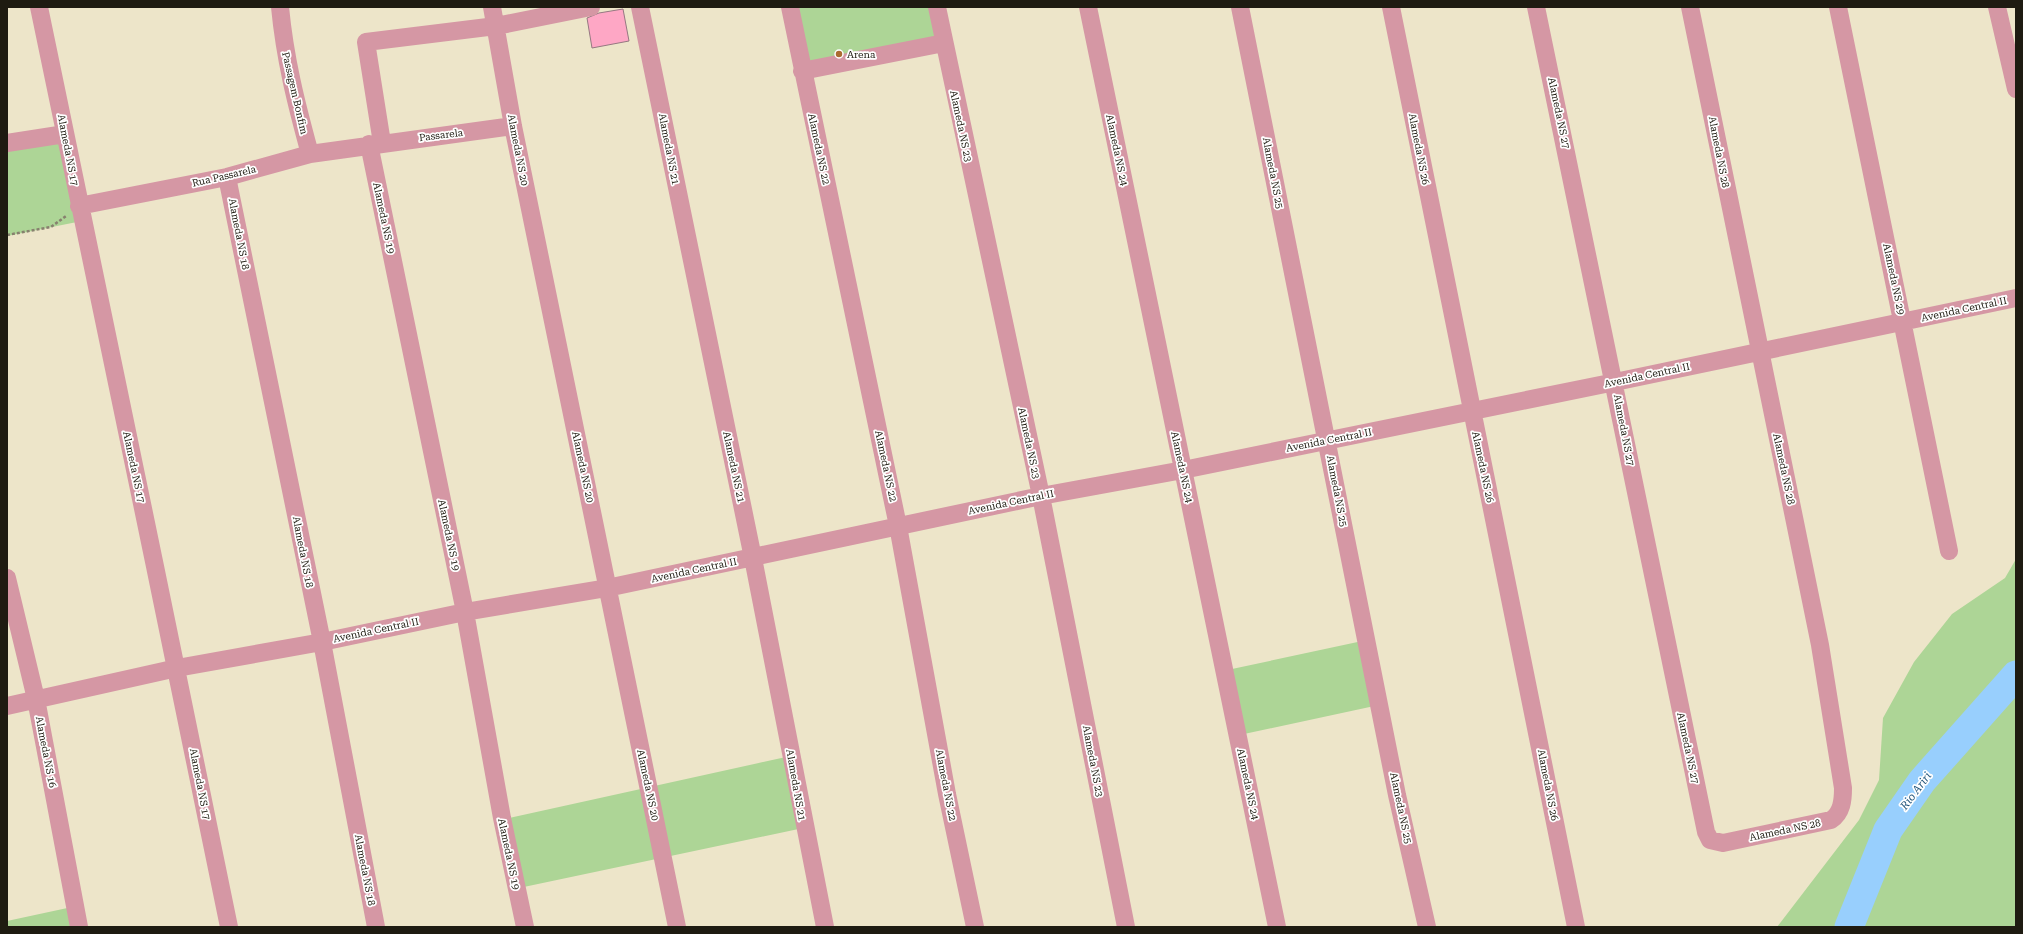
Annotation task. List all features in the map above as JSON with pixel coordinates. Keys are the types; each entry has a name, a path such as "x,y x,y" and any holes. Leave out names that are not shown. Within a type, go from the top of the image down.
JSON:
{"street":[{"name":"Alameda NS 17","path":"39,7 79,206 177,668 228,927"},
{"name":"Passagem Bonfim","path":"280,7 284,45 291,87 310,154"},
{"name":"Alameda NS 20","path":"492,7 513,126 677,927"},
{"path":"496,26 591,7"},
{"name":"Alameda NS 21","path":"640,7 753,558 825,927"},
{"name":"Alameda NS 22","path":"790,7 802,71 898,526 947,794 975,927"},
{"name":"Alameda NS 23","path":"937,7 1041,496 1126,927"},
{"name":"Alameda NS 24","path":"1090,7 1277,927"},
{"name":"Alameda NS 25","path":"1240,7 1396,787 1427,927"},
{"name":"Alameda NS 26","path":"1391,7 1576,927"},
{"name":"Alameda NS 27","path":"1536,7 1615,382 1706,832 1710,840 1722,843"},
{"name":"Alameda NS 28","path":"1690,7 1759,352 1820,645 1835,728 1843,788 1843,802 1835,817 1831,820 1722,843"},
{"name":"Alameda NS 29","path":"1838,7 1949,551"},
{"path":"1997,7 2010,36 2016,89"},
{"name":"Alameda NS 19","path":"496,26 366,42 376,143 465,612 502,818 525,927"},
{"path":"802,71 944,43"},
{"name":"Passarela","path":"376,143 513,126"},
{"path":"7,143 65,134"},
{"name":"Rua Passarela","path":"79,206 227,177 310,154 376,143"},
{"name":"Alameda NS 18","path":"227,177 322,642 376,927"},
{"name":"Avenida Central II","path":"7,706 177,668 322,642 465,612 607,588 1041,496 1183,470 2016,298"},
{"name":"Alameda NS 16","path":"7,578 36,699 79,927"}],"path":[{"path":"7,235 52,227 79,206"}],"green space":[{"name":"Arena","path":"791,7 942,7 948,38 804,70"},
{"path":"64,137 82,221 7,236 7,147"},
{"path":"2016,559 2016,927 1777,927 1859,820 1879,780 1883,718 1914,662 1952,614 2005,578"},
{"path":"1367,640 1379,705 1244,734 1232,669"},
{"path":"795,755 808,827 519,888 505,819"},
{"path":"72,907 75,927 7,927 7,921"}],"building":[{"path":"623,9 629,41 592,48 587,18 599,13"}],"waterway":[{"name":"Rio Ariri","path":"1849,927 1888,830 1922,781 2016,675"}],"place":[{"name":"Arena","path":"839,54"}]}
